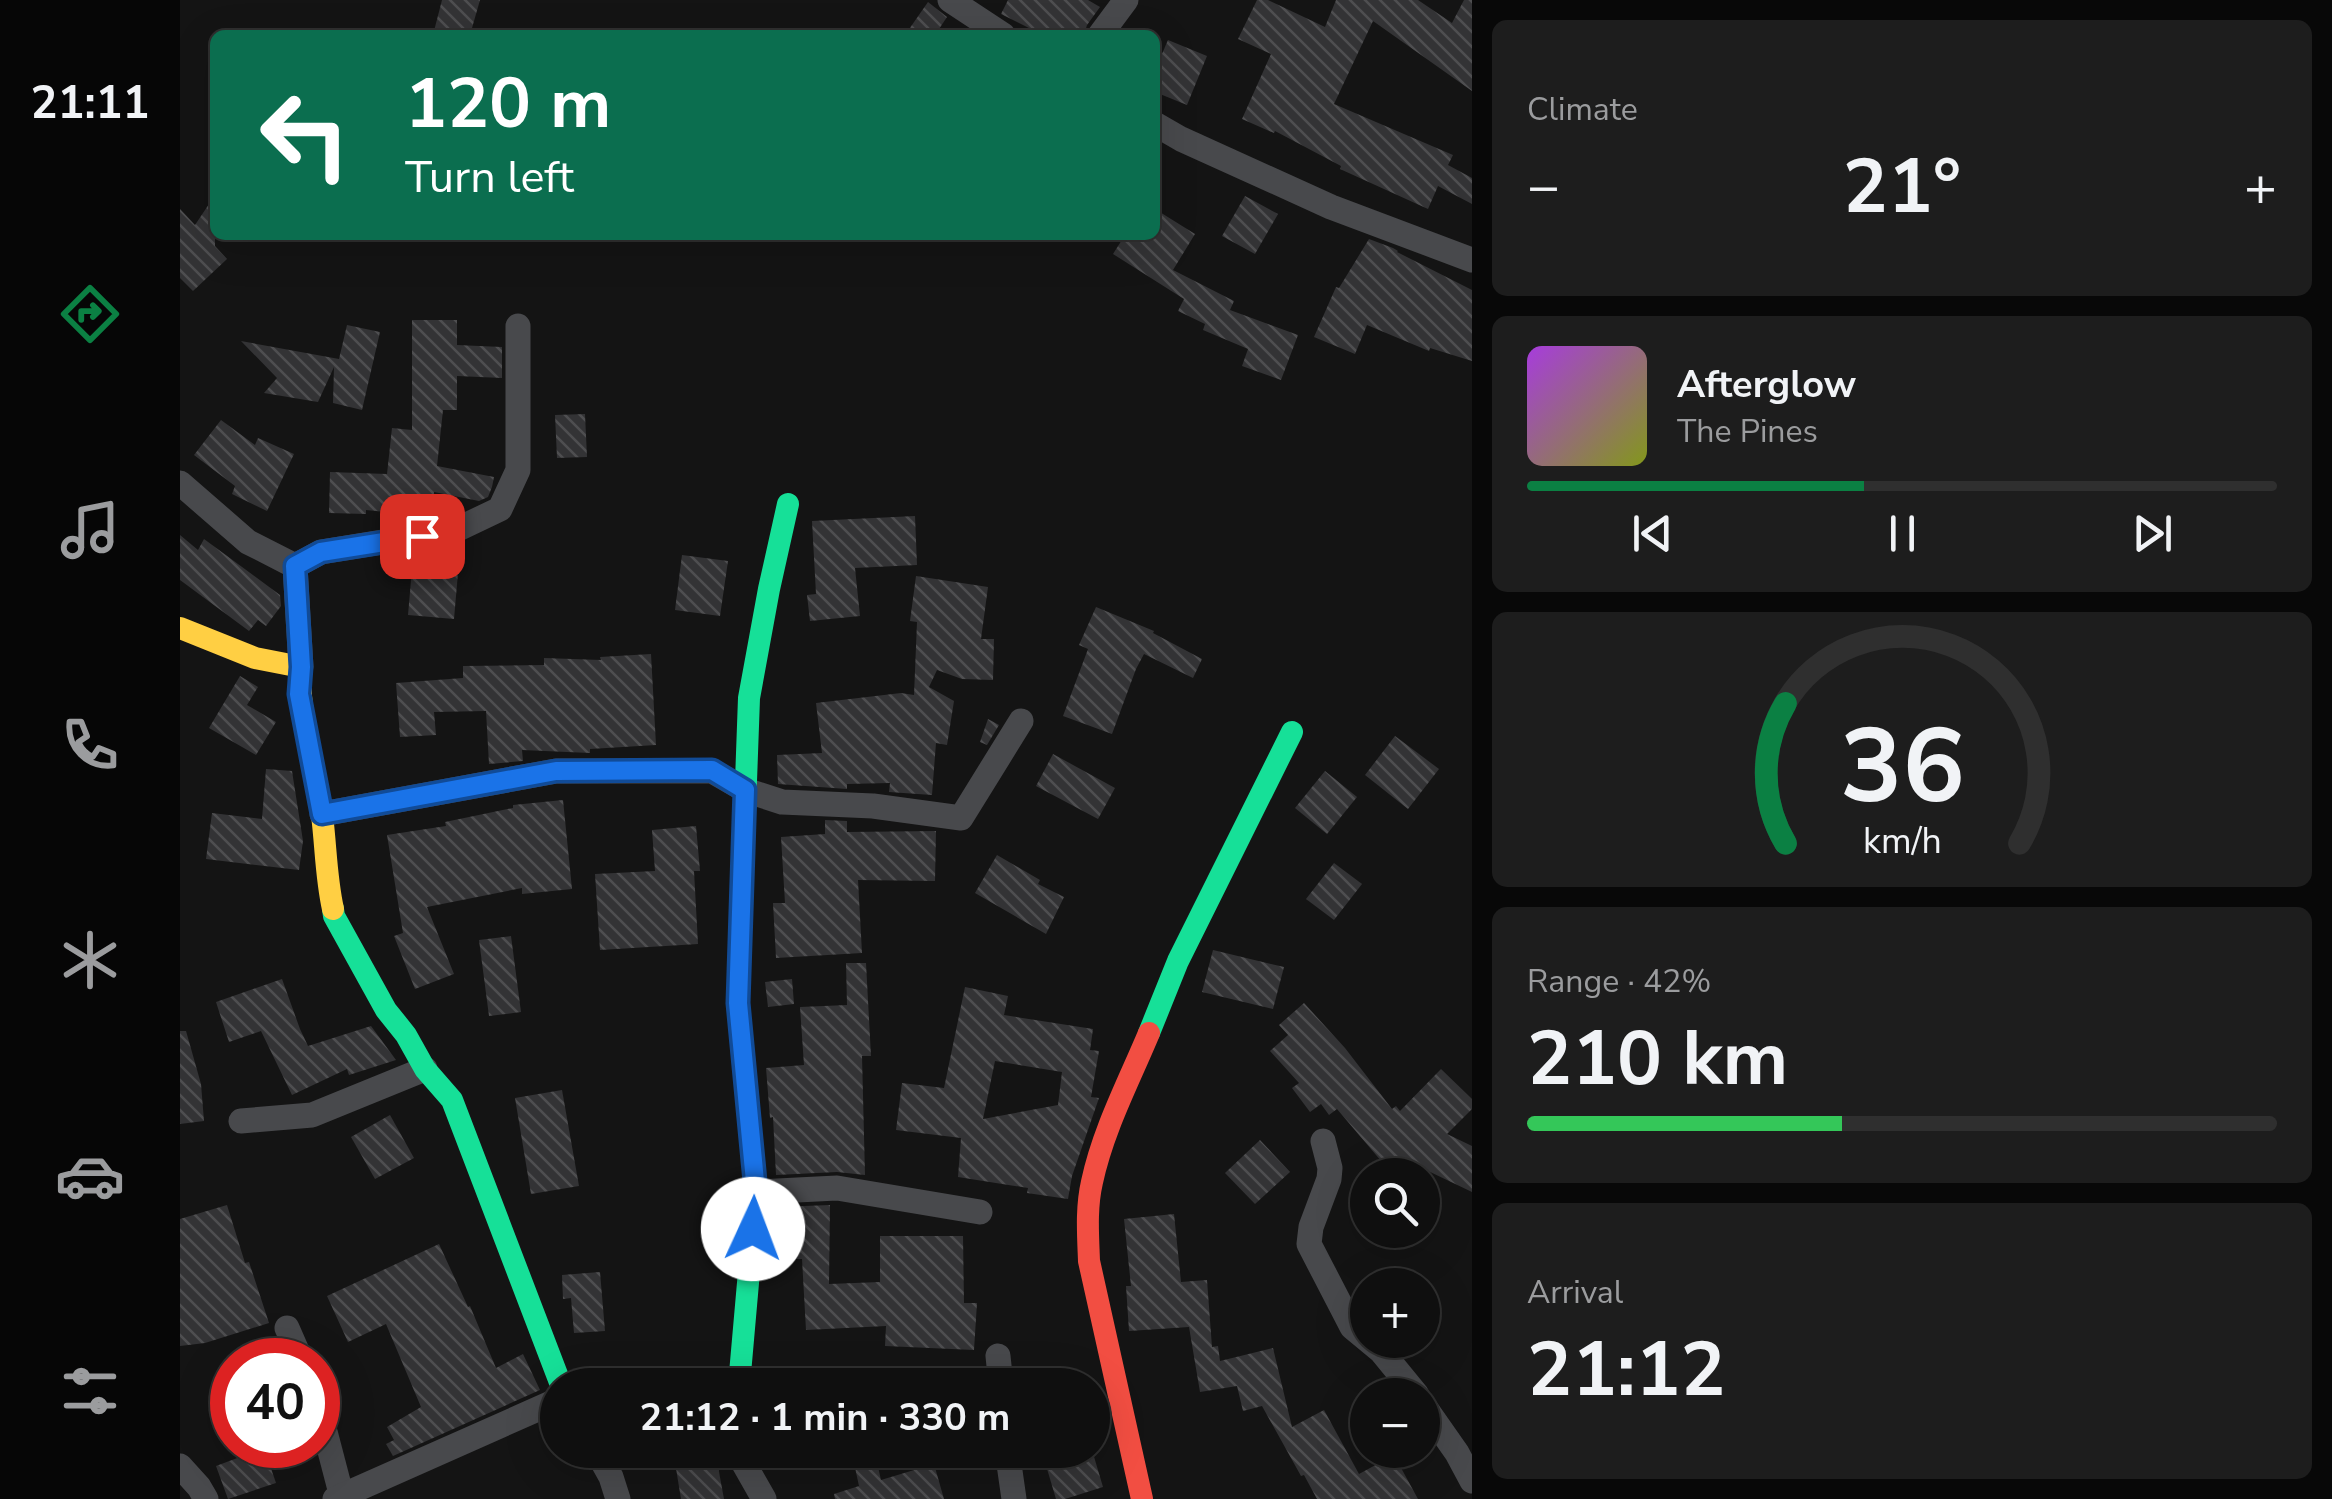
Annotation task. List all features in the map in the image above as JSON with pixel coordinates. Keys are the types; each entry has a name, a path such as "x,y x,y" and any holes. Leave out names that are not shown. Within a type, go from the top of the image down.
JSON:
{"street":[{"path":"950,0 995,30"},
{"path":"1104,30 1126,0"},
{"path":"1160,127 1331,206 1472,260"},
{"path":"295,566 321,552 456,530 500,509 518,470 518,326"},
{"path":"180,482 248,542 295,566"},
{"path":"740,1368 756,1192 738,1003 749,698 788,504"},
{"path":"295,566 299,694 322,814 327,883 334,916 386,1010 425,1069 452,1100 554,1368"},
{"path":"180,628 255,658 301,667"},
{"path":"322,814 556,771 712,770 745,790 782,802 872,806 962,818 1020,721"},
{"path":"1142,1499 1089,1260 1087,1222 1092,1182 1106,1136 1178,961 1292,732"},
{"path":"240,1122 312,1115 425,1069"},
{"path":"1324,1141 1329,1179 1311,1227 1310,1244 1352,1327 1402,1378"},
{"path":"756,1192 837,1188 980,1212"},
{"path":"287,1328 291,1338"},
{"path":"998,1356 999,1368"},
{"path":"332,1468 339,1498 540,1408"},
{"path":"1440,1429 1472,1481"},
{"path":"180,1466 206,1499"},
{"path":"607,1468 618,1499"},
{"path":"746,1468 764,1499"},
{"path":"1010,1468 1014,1499"}],"building":[{"path":"442,0 480,0 471,30 434,30"},
{"path":"1008,0 1088,0 1100,7 1086,30 1033,30 1001,14"},
{"path":"1257,0 1268,0 1325,27 1336,0 1418,0 1452,23 1464,0 1472,0 1472,91 1373,21 1334,104 1453,155 1448,165 1472,178 1472,204 1438,186 1428,209 1340,169 1341,166 1275,131 1242,119 1271,54 1238,39"},
{"path":"928,2 947,17 938,30 908,30"},
{"path":"1168,40 1207,56 1187,105 1160,94 1160,58"},
{"path":"1245,196 1278,214 1255,254 1222,236"},
{"path":"210,202 210,240 215,240 215,246 227,259 193,291 180,278 180,209 195,225"},
{"path":"1160,212 1195,234 1173,270 1234,301 1230,310 1298,335 1281,380 1242,366 1248,349 1203,330 1205,324 1178,311 1184,299 1113,254 1122,240 1160,240"},
{"path":"1369,239 1472,290 1472,361 1430,348 1429,351 1367,325 1355,354 1314,337 1336,287 1339,288"},
{"path":"412,320 457,320 457,345 502,347 502,378 457,376 457,410 443,410 437,466 494,477 488,497 479,501 434,492 433,508 406,505 405,514 366,510 366,514 329,513 330,472 387,474 392,428 412,430"},
{"path":"347,325 380,332 362,410 333,403 334,367 318,402 264,393 277,378 241,341 339,359"},
{"path":"585,414 587,457 557,458 555,415"},
{"path":"221,420 255,445 258,438 294,454 267,511 232,494 235,486 194,455"},
{"path":"915,516 917,565 855,568 860,616 810,621 807,595 816,594 812,521"},
{"path":"180,535 198,550 204,539 280,595 281,606 266,626 258,620 249,631 180,580"},
{"path":"682,555 728,561 720,616 675,610"},
{"path":"412,569 458,573 454,619 408,615"},
{"path":"916,576 988,587 981,639 994,639 993,680 962,679 937,670 929,687 954,701 947,745 936,743 932,795 889,792 890,783 847,784 847,789 778,784 777,755 822,753 816,703 901,693 914,695 917,622 910,621"},
{"path":"1096,607 1154,631 1202,659 1193,678 1144,654 1112,734 1063,716 1088,649 1079,645"},
{"path":"651,654 656,745 590,749 590,753 522,750 523,761 489,764 486,711 434,712 436,735 400,737 396,683 463,678 463,666 544,665 544,658 601,660 600,657"},
{"path":"240,676 258,687 247,705 276,722 256,755 209,728"},
{"path":"988,719 999,725 987,745 980,742"},
{"path":"1395,736 1439,769 1408,809 1365,775"},
{"path":"1053,754 1115,788 1098,819 1036,786"},
{"path":"266,769 292,771 303,841 299,870 206,859 212,813 262,819"},
{"path":"1325,771 1357,797 1327,834 1295,808"},
{"path":"563,800 572,889 522,894 522,888 427,907 454,974 415,989 394,936 403,933 387,835 446,826 445,822 513,805"},
{"path":"825,820 847,821 847,832 936,831 935,881 858,880 862,953 776,958 773,903 785,903 781,837 825,834"},
{"path":"696,826 700,871 694,871 698,944 600,950 595,874 655,871 652,830"},
{"path":"997,855 1064,897 1046,934 975,893"},
{"path":"1334,863 1362,884 1334,920 1306,899"},
{"path":"511,936 521,1012 489,1016 479,940"},
{"path":"1213,950 1284,967 1273,1009 1202,992"},
{"path":"846,963 866,963 871,1056 862,1056 865,1175 776,1175 766,1068 804,1065 800,1007 847,1005"},
{"path":"282,979 308,1046 371,1026 396,1060 349,1075 347,1069 292,1095 261,1031 229,1042 216,1002"},
{"path":"792,979 794,1004 768,1007 765,982"},
{"path":"965,987 1008,996 1004,1015 1093,1029 1090,1050 1099,1051 1091,1097 1099,1098 1068,1199 958,1177 961,1138 896,1130 902,1083 944,1088","holes":["995,1061 1062,1072 1058,1105 983,1119"]},
{"path":"1304,1003 1392,1109 1396,1106 1400,1111 1441,1069 1472,1099 1472,1109 1447,1134 1472,1146 1472,1192 1440,1177 1440,1158 1379,1158 1337,1109 1329,1115 1321,1104 1310,1112 1292,1088 1299,1083 1270,1051 1288,1035 1279,1025"},
{"path":"180,1031 186,1031 201,1084 204,1121 180,1124"},
{"path":"562,1090 579,1186 531,1194 515,1098"},
{"path":"390,1115 414,1158 375,1179 351,1137"},
{"path":"1260,1140 1290,1172 1255,1204 1225,1173"},
{"path":"227,1205 269,1323 210,1338 205,1343 180,1346 180,1219"},
{"path":"830,1205 829,1284 880,1282 880,1236 963,1236 964,1303 977,1303 974,1350 885,1346 886,1326 806,1330 802,1259 778,1259 778,1207"},
{"path":"1174,1214 1181,1282 1207,1280 1212,1347 1218,1346 1220,1361 1273,1348 1292,1427 1324,1410 1350,1458 1350,1468 1356,1468 1359,1474 1370,1468 1401,1468 1418,1499 1317,1499 1262,1406 1243,1411 1237,1386 1200,1392 1189,1327 1129,1331 1126,1286 1131,1286 1124,1219"},
{"path":"439,1244 496,1368 523,1354 540,1390 393,1456 386,1444 394,1440 387,1427 421,1407 386,1324 348,1342 327,1296"},
{"path":"600,1272 605,1331 574,1333 571,1298 563,1299 562,1275"},
{"path":"217,1468 271,1468 276,1483 228,1499"},
{"path":"676,1468 718,1468 724,1499 681,1499"},
{"path":"855,1468 878,1468 881,1480 921,1468 935,1468 944,1499 835,1499 834,1494 859,1486"},
{"path":"1047,1468 1097,1468 1103,1487 1056,1499"}],"traffic: fast":[{"path":"740,1368 756,1192 738,1003 749,698 788,504"},
{"path":"1149,1033 1178,961 1292,732"},
{"path":"333,909 386,1010 425,1069 452,1100 554,1368"}],"traffic: slow":[{"path":"180,628 255,658 301,667 302,704 319,796 333,909"}],"traffic: jam":[{"path":"1142,1499 1089,1261 1088,1221 1090,1192 1103,1144 1149,1033"}],"route":[{"path":"422,536 321,552 295,566 299,694 322,814 556,771 712,770 745,790 738,1003 756,1192 753,1229"}]}
